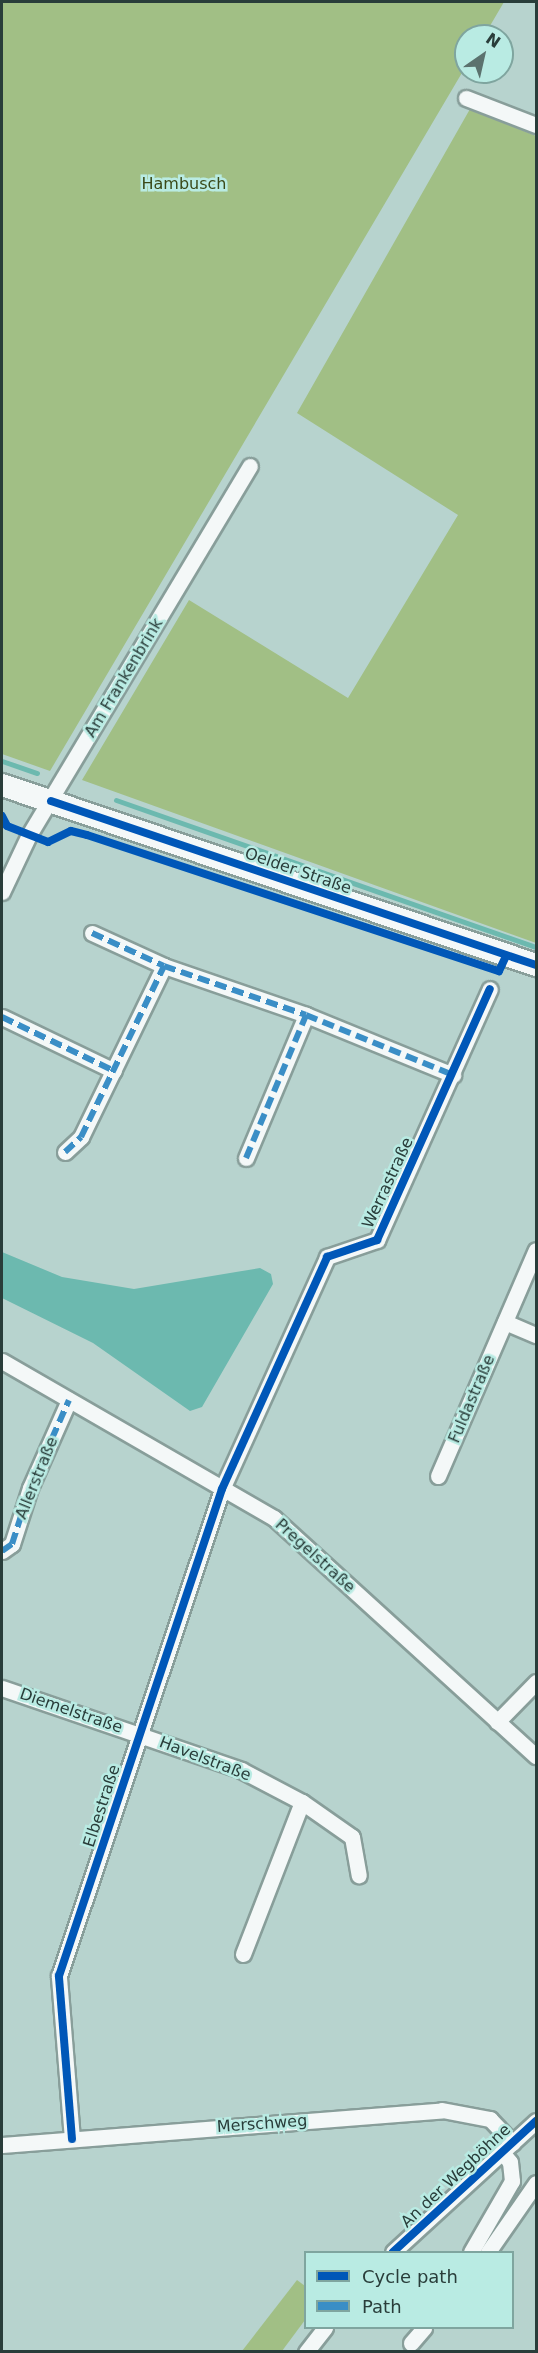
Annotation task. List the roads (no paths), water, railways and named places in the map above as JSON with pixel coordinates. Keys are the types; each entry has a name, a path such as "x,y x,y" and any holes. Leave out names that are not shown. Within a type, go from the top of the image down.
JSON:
{"street":[{"path":"466,98 537,125"},
{"name":"Am Frankenbrink","path":"2,892 51,801 250,466"},
{"name":"Oelder Straße","path":"2,784 537,965"},
{"path":"92,933 164,966 306,1015 453,1075"},
{"path":"65,1152 81,1137 164,966"},
{"name":"Werrastraße","path":"222,1489 327,1257 376,1240 453,1075 490,989"},
{"path":"246,1158 306,1015"},
{"path":"2,1017 114,1071"},
{"name":"Fuldastraße","path":"438,1476 537,1250"},
{"path":"505,1322 537,1335"},
{"name":"Pregelstraße","path":"2,1361 274,1518 537,1756"},
{"name":"Allerstraße","path":"2,1551 12,1544 30,1488 69,1400"},
{"name":"Elbestraße","path":"72,2139 59,1976 222,1489"},
{"path":"497,1722 537,1682"},
{"name":"Diemelstraße","path":"2,1688 140,1735"},
{"name":"Havelstraße","path":"140,1735 241,1770 302,1802 352,1837 359,1875"},
{"path":"243,1954 302,1802"},
{"name":"Merschweg","path":"2,2145 442,2110 490,2119 507,2147"},
{"name":"An der Wegböhne","path":"395,2251 537,2121"},
{"name":"An der Wegböhne","path":"472,2251 512,2181 507,2147"},
{"path":"489,2251 537,2183"},
{"path":"306,2352 324,2329"},
{"path":"411,2343 423,2329"}],"water":[{"path":"2,1252 62,1277 134,1289 260,1268 271,1274 273,1284 202,1407 190,1411 93,1343 2,1298"}],"waterway":[{"path":"2,761 37,773"},
{"path":"116,800 536,947"}],"park label":[{"name":"Hambusch","path":"184,184"}]}
